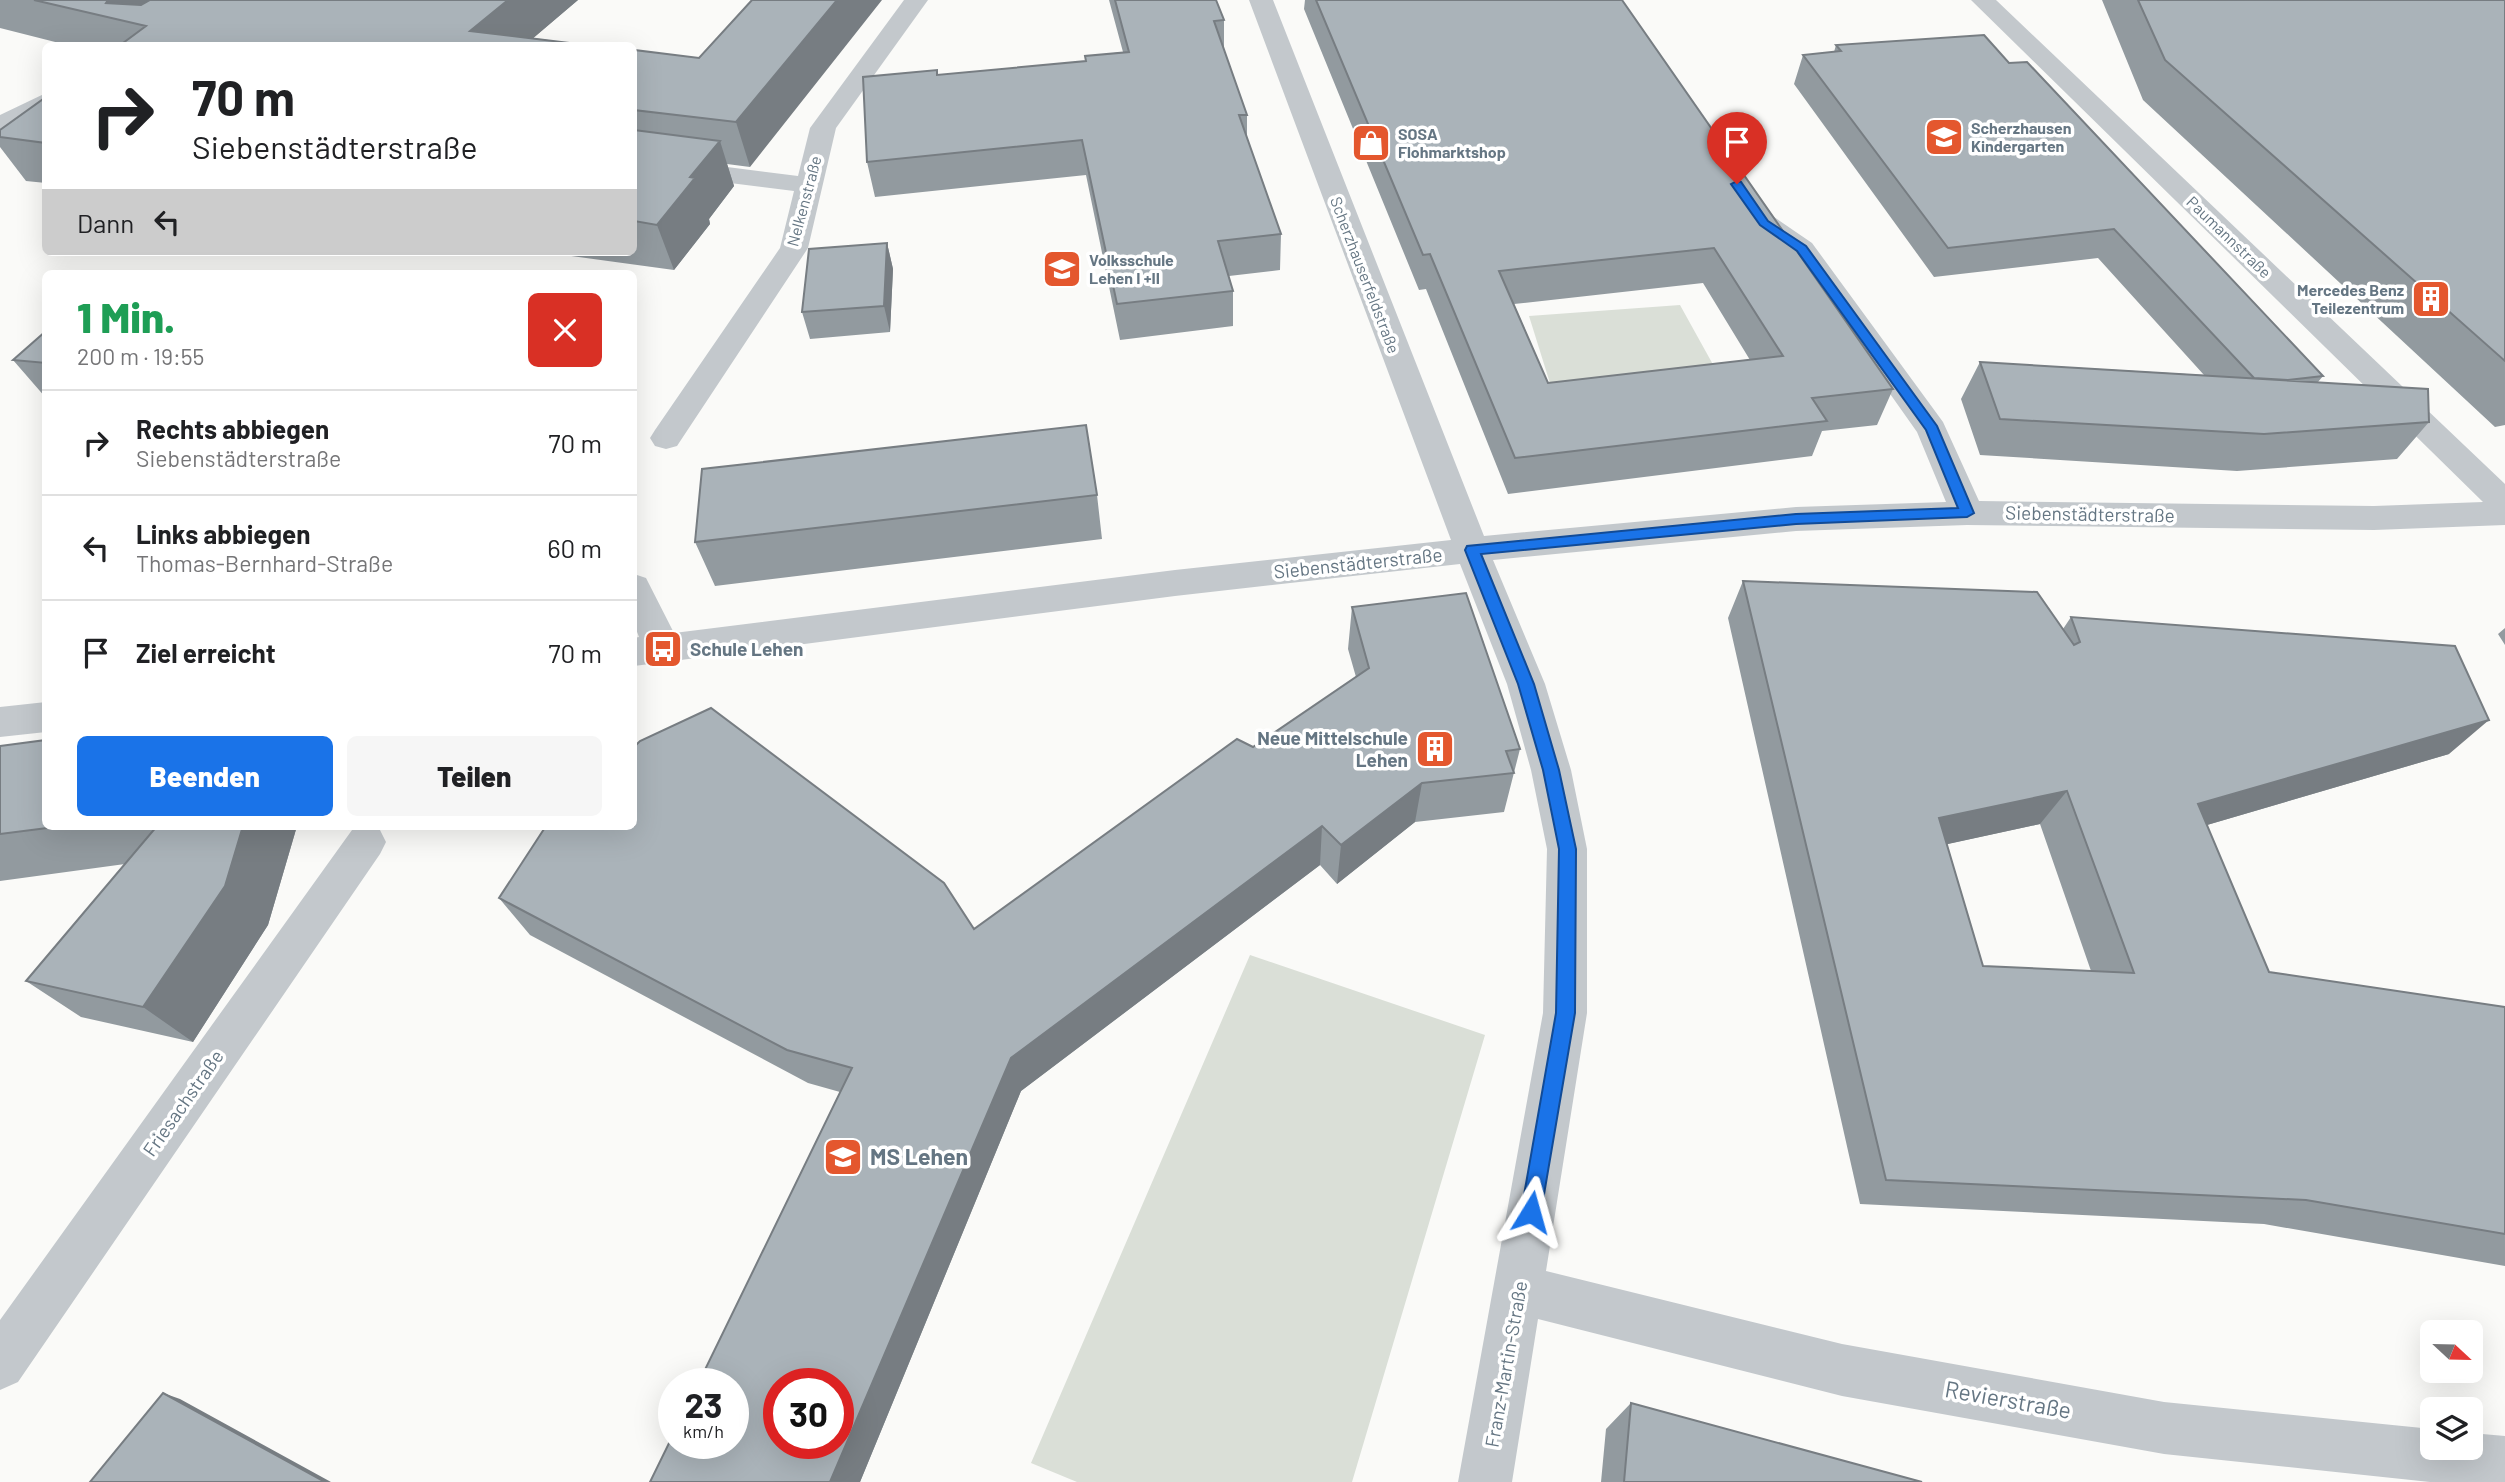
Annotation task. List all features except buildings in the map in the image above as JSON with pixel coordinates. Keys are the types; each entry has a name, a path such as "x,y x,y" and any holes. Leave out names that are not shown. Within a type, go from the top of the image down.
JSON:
{"street":[{"name":"Nelkenstraße","path":"666,438 794,248 823,128 916,0"},
{"name":"Scherzhauserfeldstraße","path":"1261,0 1472,550"},
{"name":"Paumannstraße","path":"1983,0 2505,504"},
{"path":"0,125 42,102"},
{"path":"637,163 809,185"},
{"path":"1734,180 1764,223 1801,248 1932,429 1967,513"},
{"name":"Siebenstädterstraße","path":"648,650 1175,583 1472,550 1796,519 1967,513 2374,518 2505,513"},
{"name":"Franz-Martin-Straße","path":"1472,550 1526,684 1551,770 1567,849 1565,1013 1534,1186 1520,1290 1485,1482"},
{"path":"637,600 648,650"},
{"path":"0,722 42,717"},
{"name":"Friesachstraße","path":"0,1363 366,842"},
{"name":"Revierstraße","path":"1520,1290 1842,1370 2164,1428 2505,1463"}],"shaded area":[{"path":"1680,305 1721,379 1554,396 1529,316"},
{"path":"1250,955 1485,1035 1352,1482 1077,1482 1031,1463"}],"place":[{"name":"Scherzhausen Kindergarten","path":"1944,137"},
{"name":"SOSA Flohmarktshop","path":"1371,143"},
{"name":"Volksschule Lehen I +II","path":"1062,269"},
{"name":"Mercedes Benz Teilezentrum","path":"2431,299"},
{"name":"Schule Lehen","path":"663,649"},
{"name":"Neue Mittelschule Lehen","path":"1435,749"},
{"name":"MS Lehen","path":"843,1157"}],"route":[{"path":"1531,1212 1565,1013 1567,849 1551,770 1526,684 1472,550 1796,519 1967,513 1932,429 1801,248 1764,223 1737,184"}]}
